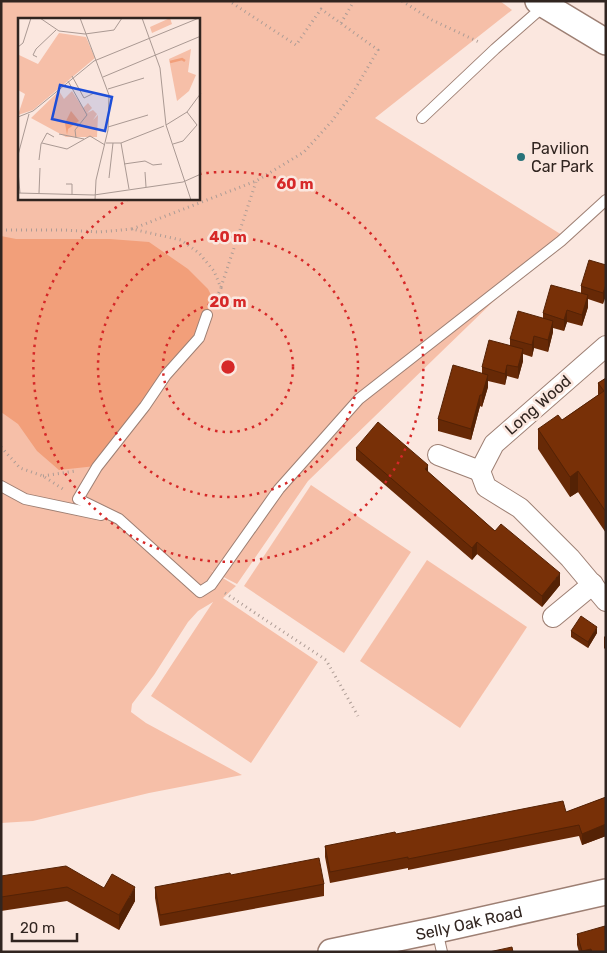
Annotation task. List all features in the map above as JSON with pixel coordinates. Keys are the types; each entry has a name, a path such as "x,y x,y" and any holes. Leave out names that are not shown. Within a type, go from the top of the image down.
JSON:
{"street":[{"path":"541,4 606,42"},
{"name":"Long Wood","path":"480,471 494,444 606,346"},
{"path":"438,455 480,471 486,487 520,508 570,558 606,601"},
{"path":"553,617 593,584"},
{"name":"Selly Oak Road","path":"332,952 439,941 606,892"}],"lane":[{"path":"422,118 541,4"},
{"path":"207,315 199,338 166,376 145,406 96,467 78,499 118,519 200,592 212,585 279,489 359,399 561,241 606,200"},
{"path":"1,486 25,499 118,519"}],"path":[{"path":"1,230 99,232 132,229 256,181 304,152 332,121 354,91 378,50 321,9 296,45 229,1"},
{"path":"341,23 354,1"},
{"path":"402,1 432,20 495,49"},
{"path":"207,315 221,288 256,181"},
{"path":"132,229 180,240 199,254 214,271 221,288"},
{"path":"1,447 20,468 43,476 78,499"},
{"path":"43,476 96,467"},
{"path":"212,585 326,660 358,716"}],"shaded area":[{"path":"1,1 500,1 512,10 375,118 562,235 308,481 237,584 208,569 236,586 223,598 318,662 251,763 151,696 213,602 198,611 188,622 154,675 132,704 131,712 146,723 242,775 149,793 33,821 1,823"},
{"path":"1,236 16,239 110,239 149,242 188,269 208,289 212,297 212,303 198,338 96,466 59,470 37,451 18,424 1,412"},
{"path":"311,485 411,552 344,653 244,586"},
{"path":"427,560 527,627 460,728 360,661"}],"building":[{"path":"589,260 606,265 606,285 603,293 581,286"},
{"path":"551,285 588,295 582,315 567,310 564,320 543,313"},
{"path":"518,311 553,321 548,340 534,336 532,345 510,339"},
{"path":"489,340 523,349 518,367 507,365 505,374 482,367"},
{"path":"453,365 488,375 482,395 480,395 471,429 438,419"},
{"path":"606,378 606,512 578,471 570,477 538,429 558,415 562,420 604,391 598,383"},
{"path":"378,422 428,465 425,469 495,531 501,524 560,573 542,596 477,542 472,548 356,448"},
{"path":"581,616 597,627 588,642 571,631"},
{"path":"606,797 606,824 582,834 579,825 408,859 408,857 330,872 325,846 563,801 566,812"},
{"path":"319,858 324,884 160,915 155,887"},
{"path":"66,866 104,888 112,874 135,887 119,915 67,887 1,897 1,876"},
{"path":"605,926 606,952 592,952 591,949 582,951 577,934"},
{"path":"512,947 513,952 489,952"}],"place":[{"name":"Pavilion Car Park","path":"521,157"}]}
